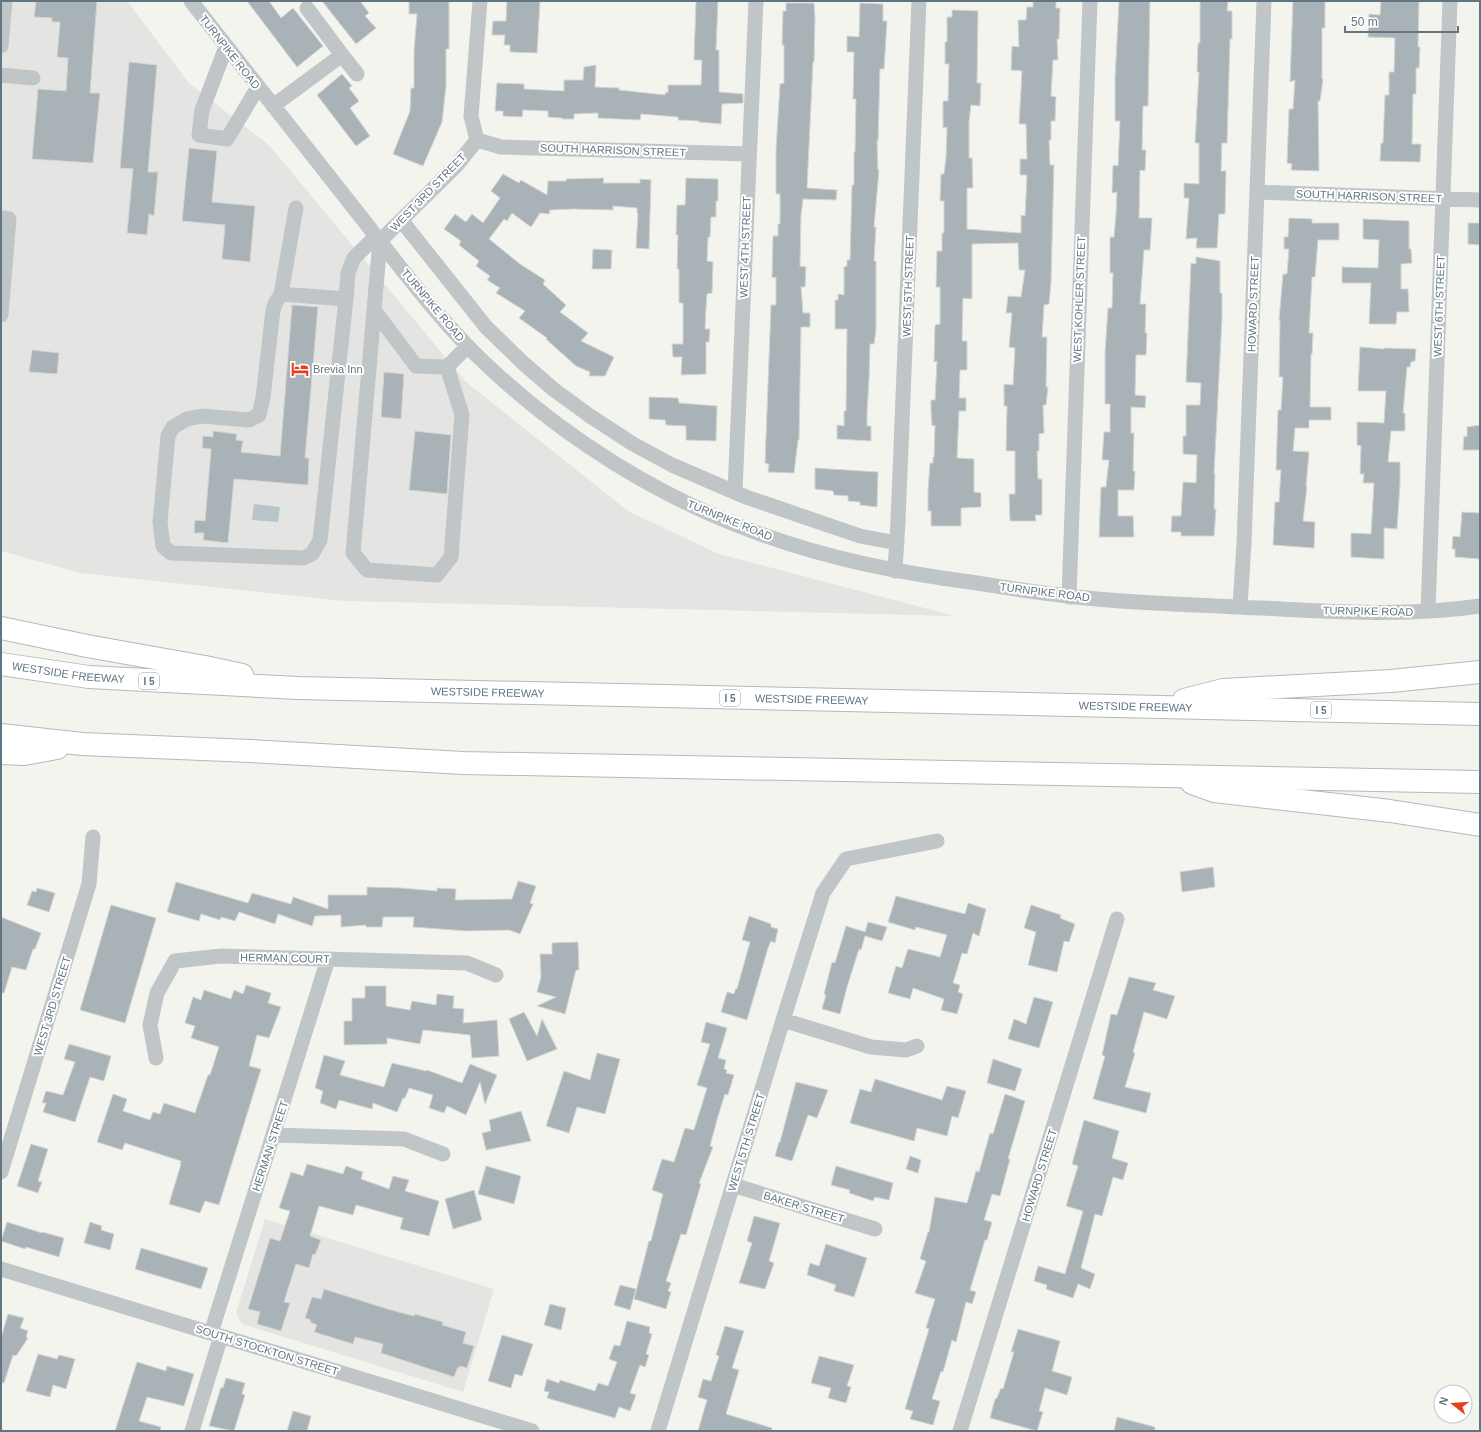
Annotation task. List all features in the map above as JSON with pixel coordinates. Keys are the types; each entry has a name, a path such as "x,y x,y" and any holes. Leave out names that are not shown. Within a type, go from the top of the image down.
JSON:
{"highway":[{"path":"1,628 87,646 205,667 298,688"},
{"name":"WESTSIDE FREEWAY","path":"1,664 89,677 298,688 1480,714"},
{"path":"1162,707 1223,690 1391,681 1480,672"},
{"path":"1,735 82,744 463,763 1170,775 1480,782"},
{"path":"1,753 24,754 82,744"},
{"path":"1170,775 1214,791 1390,811 1480,825"}],"street":[{"path":"1,46 5,1"},
{"name":"TURNPIKE ROAD","path":"191,1 451,330 490,368 530,403 567,431 608,459 654,486 699,508 754,532 811,551 895,571 1069,596 1136,602 1391,613 1480,606"},
{"path":"478,140 471,116 480,1"},
{"name":"WEST 4TH STREET","path":"735,492 756,1"},
{"name":"WEST 5TH STREET","path":"895,571 919,1"},
{"name":"WEST KOHLER STREET","path":"1069,596 1090,1"},
{"name":"HOWARD STREET","path":"1240,607 1264,1"},
{"name":"WEST 6TH STREET","path":"1428,611 1450,1"},
{"path":"307,8 357,74"},
{"path":"226,47 202,110 199,135 227,139 258,87"},
{"path":"273,106 342,55"},
{"path":"1,75 33,78"},
{"name":"SOUTH HARRISON STREET","path":"478,140 501,147 749,154"},
{"name":"WEST 3RD STREET","path":"281,294 273,310 263,398 259,415 249,420 202,416 187,419 173,427 168,436 160,522 163,546 171,552 303,558 312,554 320,540 348,273 354,258 402,220 456,166 478,140"},
{"name":"SOUTH HARRISON STREET","path":"1257,192 1480,200"},
{"path":"296,208 281,294 346,299"},
{"path":"1,218 9,219 1,310"},
{"path":"402,220 486,327 522,362 553,389 590,416 634,444 672,465 735,492 860,536 897,543"},
{"path":"378,239 374,310 353,553 368,570 437,575 451,557 462,415 447,367"},
{"path":"374,310 416,366 447,367 468,346"},
{"name":"WEST 3RD STREET","path":"1,1172 89,884 93,838"},
{"name":"WEST 5TH STREET","path":"658,1431 823,893 846,859 937,841"},
{"name":"HOWARD STREET","path":"960,1431 1117,919"},
{"name":"HERMAN COURT","path":"156,1058 150,1025 157,993 175,961 221,956 467,963 496,975"},
{"name":"HERMAN STREET","path":"192,1431 216,1335 274,1135 328,959"},
{"path":"783,1020 872,1047 906,1050 917,1046"},
{"path":"274,1135 404,1139 443,1154"},
{"name":"BAKER STREET","path":"733,1185 875,1229"},
{"name":"SOUTH STOCKTON STREET","path":"1,1269 532,1431"}],"shaded area":[{"path":"1,1 127,1 189,83 270,146 465,381 628,511 719,554 955,616 344,601 80,573 1,551"},
{"path":"254,504 280,507 278,522 252,520"},
{"path":"265,1219 494,1289 463,1392 242,1324 236,1313"}],"building":[{"path":"36,1 97,1 90,93 100,93 93,163 32,159 38,89 66,91 68,58 57,57 60,22 52,22 52,18 34,17"},
{"path":"247,1 269,1 281,18 293,8 323,46 297,67"},
{"path":"322,1 360,1 369,13 365,16 376,28 356,44"},
{"path":"409,1 449,1 449,49 446,49 446,86 442,122 423,166 393,154 410,111 411,88 414,88 414,51 417,14 409,14"},
{"path":"507,1 540,1 537,53 510,52 510,45 504,45 505,35 492,35 493,21 506,21"},
{"path":"696,1 718,1 716,50 719,50 719,92 743,94 743,103 722,104 721,124 678,120 678,117 641,114 640,120 598,118 598,113 574,114 574,119 562,119 548,117 548,111 523,110 522,117 503,116 503,111 495,111 497,83 524,84 524,89 564,91 564,80 583,80 584,67 596,65 595,87 619,88 619,90 665,95 666,92 668,93 668,85 701,85 702,60 694,60"},
{"path":"1033,1 1056,1 1056,8 1060,8 1059,39 1057,39 1058,60 1053,60 1051,96 1056,97 1055,121 1051,121 1051,140 1049,140 1050,165 1054,165 1051,283 1049,304 1044,305 1042,337 1047,337 1046,387 1048,387 1046,405 1043,405 1044,433 1039,434 1039,451 1037,451 1038,479 1042,479 1042,515 1035,515 1036,521 1010,521 1009,494 1015,494 1015,451 1006,451 1007,406 1004,406 1004,384 1013,385 1015,348 1009,347 1012,313 1006,313 1008,296 1021,297 1025,270 1019,270 1018,243 972,244 972,299 963,298 962,341 967,341 967,370 960,370 959,398 966,398 966,411 959,411 957,458 974,459 974,492 981,493 981,507 961,508 961,526 931,526 931,511 928,511 928,490 930,463 933,463 934,457 935,425 932,426 931,400 935,400 937,361 934,362 935,325 940,324 940,287 936,287 937,251 942,251 942,233 944,233 944,201 940,201 941,174 944,174 946,157 947,127 943,128 943,101 948,101 949,64 945,64 947,17 952,17 952,10 978,11 977,83 981,83 980,106 971,105 969,122 969,158 972,158 973,188 967,188 967,229 1021,233 1021,215 1025,216 1027,175 1020,175 1020,159 1027,159 1026,124 1019,124 1022,71 1011,70 1012,46 1019,47 1018,20 1026,20 1027,7 1033,7"},
{"path":"1119,1 1150,1 1148,106 1143,106 1142,150 1146,150 1145,171 1140,170 1139,218 1152,218 1150,250 1144,250 1140,304 1146,304 1146,355 1136,355 1135,395 1146,396 1145,408 1131,407 1131,433 1134,433 1134,490 1118,490 1118,516 1133,516 1134,537 1099,537 1101,487 1106,487 1109,460 1102,460 1104,432 1110,432 1110,404 1105,404 1105,353 1108,308 1112,308 1113,273 1110,273 1110,237 1114,237 1117,192 1112,193 1113,165 1118,166 1120,121 1115,121 1115,79"},
{"path":"1200,1 1228,1 1227,11 1232,11 1227,143 1222,143 1221,171 1226,171 1225,214 1219,214 1217,248 1196,248 1197,238 1186,239 1189,198 1184,198 1184,183 1199,184 1199,143 1195,143 1199,72 1197,72 1198,43 1200,43"},
{"path":"1293,1 1325,1 1325,28 1322,28 1323,79 1320,101 1318,101 1319,171 1291,170 1292,164 1287,163 1289,109 1293,109 1295,80 1290,82"},
{"path":"1381,1 1419,1 1419,68 1416,68 1416,94 1413,94 1412,144 1421,144 1420,162 1380,161 1381,143 1383,143 1385,95 1389,95 1389,72 1394,72 1395,38 1368,37 1369,14 1380,15"},
{"path":"786,3 814,3 814,62 807,188 837,190 836,200 803,199 801,215 800,266 806,267 805,287 801,287 803,313 810,313 810,327 801,327 799,440 794,473 768,472 769,464 765,463 771,305 776,305 776,277 772,278 773,236 778,236 778,224 780,224 780,194 776,194 776,150 780,84 784,83 784,45 782,45 783,11 786,11"},
{"path":"860,3 883,4 883,21 887,21 884,69 880,69 877,141 879,170 874,227 876,227 874,261 876,261 876,330 874,344 870,344 867,412 867,426 871,426 871,441 837,439 837,425 844,426 844,411 846,411 847,329 835,329 835,300 838,300 838,294 844,295 844,267 847,266 847,260 850,260 852,185 854,185 855,152 856,99 853,99 854,52 847,52 847,36 859,37"},
{"path":"129,62 157,65 148,172 158,172 154,216 149,214 147,235 127,233 133,169 120,168"},
{"path":"342,74 352,86 349,88 359,101 350,108 370,136 356,146 317,95"},
{"path":"189,148 217,151 212,202 255,206 250,262 222,259 225,225 182,221"},
{"path":"503,174 519,183 521,180 547,195 548,181 604,178 603,183 640,183 640,179 651,180 649,249 636,248 637,208 613,206 613,210 550,210 549,214 540,213 531,227 512,213 507,221 504,219 489,239 520,264 545,280 543,284 566,305 560,312 588,333 581,341 614,357 605,376 589,376 590,372 576,366 546,339 547,338 519,318 525,311 496,293 500,288 487,280 490,276 476,266 479,261 459,245 461,241 444,229 455,214 466,222 472,214 483,223 500,198 491,191"},
{"path":"686,178 718,179 718,201 716,201 716,217 711,217 710,237 708,237 707,261 713,262 712,293 707,294 706,309 705,329 710,329 709,342 706,342 706,374 681,375 682,357 673,357 672,344 683,344 683,303 679,303 679,269 677,269 678,235 676,235 677,205 685,205"},
{"path":"1289,218 1312,219 1312,223 1339,223 1339,240 1318,240 1315,277 1312,277 1309,333 1313,333 1310,407 1331,407 1331,420 1309,420 1309,428 1295,428 1293,451 1309,452 1303,521 1315,522 1314,548 1273,545 1275,502 1279,502 1281,470 1276,470 1278,410 1281,410 1283,377 1279,377 1279,320 1283,274 1287,274 1289,249 1284,249 1284,237 1288,237"},
{"path":"1363,219 1409,221 1409,249 1411,249 1412,263 1401,264 1401,289 1408,289 1409,312 1397,312 1396,324 1369,324 1371,283 1342,283 1342,267 1378,268 1379,240 1363,239"},
{"path":"1468,223 1480,223 1480,245 1468,244"},
{"path":"593,249 612,250 611,269 592,269"},
{"path":"1196,257 1220,261 1222,318 1214,474 1214,509 1216,509 1214,536 1181,536 1181,532 1171,532 1172,516 1181,516 1183,482 1196,483 1197,455 1183,454 1183,436 1186,436 1186,405 1200,405 1201,383 1186,382 1191,263 1196,264"},
{"name":"Brevia Inn","path":"292,305 318,307 305,458 309,458 308,485 234,479 228,543 203,540 204,533 194,533 195,520 205,521 211,449 202,448 203,436 213,437 213,431 237,434 236,440 243,441 241,452 280,456"},
{"path":"1360,347 1416,349 1415,361 1411,362 1410,367 1407,367 1403,413 1405,413 1405,431 1391,431 1388,462 1400,462 1400,484 1397,529 1384,528 1384,559 1351,557 1351,533 1371,534 1374,483 1363,483 1364,474 1360,474 1361,446 1357,445 1357,422 1384,423 1386,391 1358,391"},
{"path":"32,350 59,353 57,374 29,372"},
{"path":"384,372 404,374 401,419 381,417"},
{"path":"649,397 678,398 679,403 717,406 716,441 686,440 686,426 666,425 665,420 649,419"},
{"path":"1480,425 1480,450 1463,450 1464,436 1467,437 1467,427"},
{"path":"415,431 451,435 447,494 409,490"},
{"path":"815,468 878,472 877,507 860,505 860,502 848,501 848,496 834,495 833,491 815,489"},
{"path":"1462,512 1480,513 1480,559 1455,557 1455,549 1452,549 1453,536 1460,537"},
{"path":"1213,867 1215,887 1182,892 1180,872"},
{"path":"518,881 536,886 530,903 533,904 520,934 509,930 467,931 413,927 414,917 383,917 382,927 366,927 366,925 341,927 341,915 315,916 312,926 278,914 275,924 239,912 235,921 221,917 220,920 201,914 199,921 167,912 176,882 248,903 252,893 291,904 293,897 328,909 328,895 367,895 367,887 437,891 437,888 456,889 455,900 512,899"},
{"path":"37,888 55,893 49,912 27,905 32,891 36,892"},
{"path":"896,896 965,914 968,903 986,909 979,936 973,933 967,954 962,953 953,983 960,985 958,992 963,994 957,1014 941,1010 944,999 913,988 910,999 888,993 896,966 902,968 908,949 940,957 947,935 916,927 915,930 888,922"},
{"path":"111,905 156,918 125,1023 80,1010"},
{"path":"1031,905 1061,915 1060,918 1075,924 1069,942 1064,941 1057,972 1028,965 1036,932 1024,928"},
{"path":"749,916 771,924 771,927 778,929 775,943 771,941 768,948 747,1020 721,1012 727,992 734,994 736,988 737,989 750,942 742,940"},
{"path":"1,917 41,933 35,949 33,949 26,970 12,967 4,993 1,993"},
{"path":"868,922 887,927 882,941 865,936 861,950 859,949 840,1014 822,1009 832,962 835,963 846,926 865,932"},
{"path":"578,942 579,970 576,970 565,1014 537,1006 556,997 537,992 541,977 540,954 552,954 552,943"},
{"path":"1129,977 1156,983 1153,990 1175,996 1167,1019 1144,1012 1133,1052 1135,1053 1125,1087 1151,1093 1146,1113 1093,1099 1105,1056 1102,1055 1111,1014 1117,1015"},
{"path":"246,985 271,993 268,1003 281,1007 269,1038 257,1035 249,1066 261,1069 219,1205 205,1201 200,1213 169,1204 181,1161 125,1143 122,1150 97,1142 113,1094 127,1099 123,1111 150,1120 153,1112 160,1114 164,1103 195,1113 219,1047 191,1038 195,1026 185,1023 193,997 201,1000 204,990 231,999 234,990 243,994"},
{"path":"365,986 386,986 386,1006 410,1010 412,1001 436,1005 437,994 454,996 453,1008 464,1009 463,1023 497,1020 499,1056 472,1058 470,1035 423,1030 420,1044 387,1038 387,1044 344,1045 344,1021 352,1021 352,998 365,998"},
{"path":"1034,997 1053,1002 1039,1048 1008,1039 1014,1019 1026,1024"},
{"path":"524,1012 537,1036 542,1019 557,1049 527,1061 509,1019"},
{"path":"706,1022 727,1028 718,1058 726,1060 724,1069 727,1070 726,1073 734,1075 728,1095 725,1094 718,1116 710,1146 713,1147 699,1183 701,1184 686,1235 681,1234 666,1281 671,1283 668,1291 671,1292 666,1309 634,1299 663,1194 652,1190 662,1159 674,1162 685,1128 694,1130 707,1088 697,1085 710,1044 701,1042"},
{"path":"69,1044 111,1056 104,1081 90,1077 75,1122 43,1112 46,1103 42,1103 46,1091 63,1095 75,1062 64,1059"},
{"path":"597,1053 620,1059 605,1114 577,1107 569,1133 546,1126 564,1071 590,1080"},
{"path":"324,1055 345,1061 340,1075 384,1087 392,1063 427,1070 462,1083 470,1064 497,1075 485,1104 480,1082 466,1115 447,1106 444,1113 429,1108 433,1095 409,1088 397,1112 373,1103 372,1109 339,1100 336,1109 320,1103 323,1091 315,1088"},
{"path":"993,1059 1022,1069 1015,1091 987,1083"},
{"path":"875,1079 942,1100 947,1086 966,1091 958,1118 952,1116 947,1136 917,1128 914,1141 850,1123 860,1089 871,1092"},
{"path":"796,1082 828,1090 817,1118 808,1115 792,1161 775,1156"},
{"path":"1005,1094 1025,1101 1008,1159 1010,1159 1000,1196 992,1194 984,1220 992,1222 970,1290 976,1292 972,1304 966,1302 956,1342 952,1340 943,1372 941,1371 932,1399 940,1401 933,1425 910,1419 913,1411 905,1409 929,1329 926,1328 935,1299 915,1293 926,1261 920,1259 929,1232 935,1197 967,1203 976,1171 979,1172 990,1133 993,1134"},
{"path":"521,1111 531,1141 486,1150 482,1133 491,1131 489,1120"},
{"path":"1084,1120 1119,1131 1112,1158 1128,1163 1123,1180 1113,1177 1102,1216 1095,1214 1081,1268 1095,1274 1090,1289 1078,1284 1073,1298 1046,1289 1047,1285 1034,1281 1038,1266 1065,1274 1083,1211 1066,1206 1078,1166 1072,1164"},
{"path":"31,1144 48,1149 38,1181 42,1182 38,1193 17,1186"},
{"path":"910,1156 921,1160 918,1173 906,1169"},
{"path":"307,1164 343,1174 346,1166 363,1172 361,1179 389,1189 393,1176 409,1180 405,1191 439,1201 429,1236 400,1229 403,1218 356,1205 353,1215 319,1206 310,1236 321,1240 315,1255 313,1254 309,1268 296,1264 284,1302 290,1303 281,1331 257,1324 260,1312 248,1309 270,1238 280,1241 290,1211 279,1208 291,1172 303,1176"},
{"path":"486,1166 521,1176 514,1204 478,1194"},
{"path":"836,1166 893,1183 889,1200 875,1197 873,1201 849,1193 850,1190 831,1185"},
{"path":"474,1190 482,1220 453,1229 445,1199"},
{"path":"754,1216 780,1223 769,1261 774,1263 765,1289 739,1283 752,1243 747,1241"},
{"path":"7,1222 64,1238 59,1257 26,1247 25,1249 1,1241"},
{"path":"90,1222 102,1226 101,1230 114,1234 110,1250 84,1243"},
{"path":"826,1244 867,1258 854,1297 834,1291 836,1285 807,1275 810,1263 819,1266"},
{"path":"141,1248 208,1268 201,1289 135,1269"},
{"path":"620,1285 636,1289 630,1310 614,1305"},
{"path":"324,1289 391,1310 414,1316 415,1314 443,1322 442,1325 466,1332 463,1343 474,1346 467,1368 460,1366 460,1368 458,1367 454,1377 381,1353 383,1344 355,1337 353,1344 314,1332 317,1325 310,1322 311,1320 305,1318 312,1297 321,1299"},
{"path":"550,1304 566,1308 561,1330 544,1325"},
{"path":"8,1314 24,1318 20,1328 28,1331 26,1337 28,1338 16,1356 13,1355 4,1383 1,1382 1,1338"},
{"path":"627,1321 650,1327 649,1333 652,1334 646,1354 649,1355 645,1367 640,1365 630,1393 636,1395 630,1411 619,1407 615,1418 547,1398 549,1392 544,1391 547,1379 559,1383 560,1380 595,1391 598,1383 608,1386 617,1362 609,1359 614,1345 620,1346"},
{"path":"725,1326 744,1331 732,1368 739,1370 726,1414 772,1428 772,1431 698,1431 707,1400 698,1397 703,1379 711,1381 719,1356 716,1355"},
{"path":"1018,1329 1060,1341 1052,1371 1072,1377 1067,1395 1045,1388 1039,1411 1043,1412 1037,1431 990,1418 995,1399 997,1398 1001,1388 1003,1389 1014,1352 1011,1352"},
{"path":"502,1335 533,1344 522,1376 515,1374 511,1388 488,1381"},
{"path":"38,1354 57,1359 59,1355 75,1359 66,1389 53,1385 50,1397 26,1391"},
{"path":"819,1356 854,1365 847,1386 851,1387 846,1403 828,1398 831,1388 811,1383"},
{"path":"137,1362 166,1371 167,1366 194,1374 184,1406 147,1397 139,1421 161,1427 160,1431 115,1431"},
{"path":"226,1378 245,1383 242,1394 245,1395 234,1431 209,1426 221,1387 223,1388"},
{"path":"293,1411 311,1416 307,1431 287,1431"},
{"path":"1117,1417 1155,1427 1155,1431 1114,1431"}],"place":[{"name":"Brevia Inn","path":"300,369"}]}
